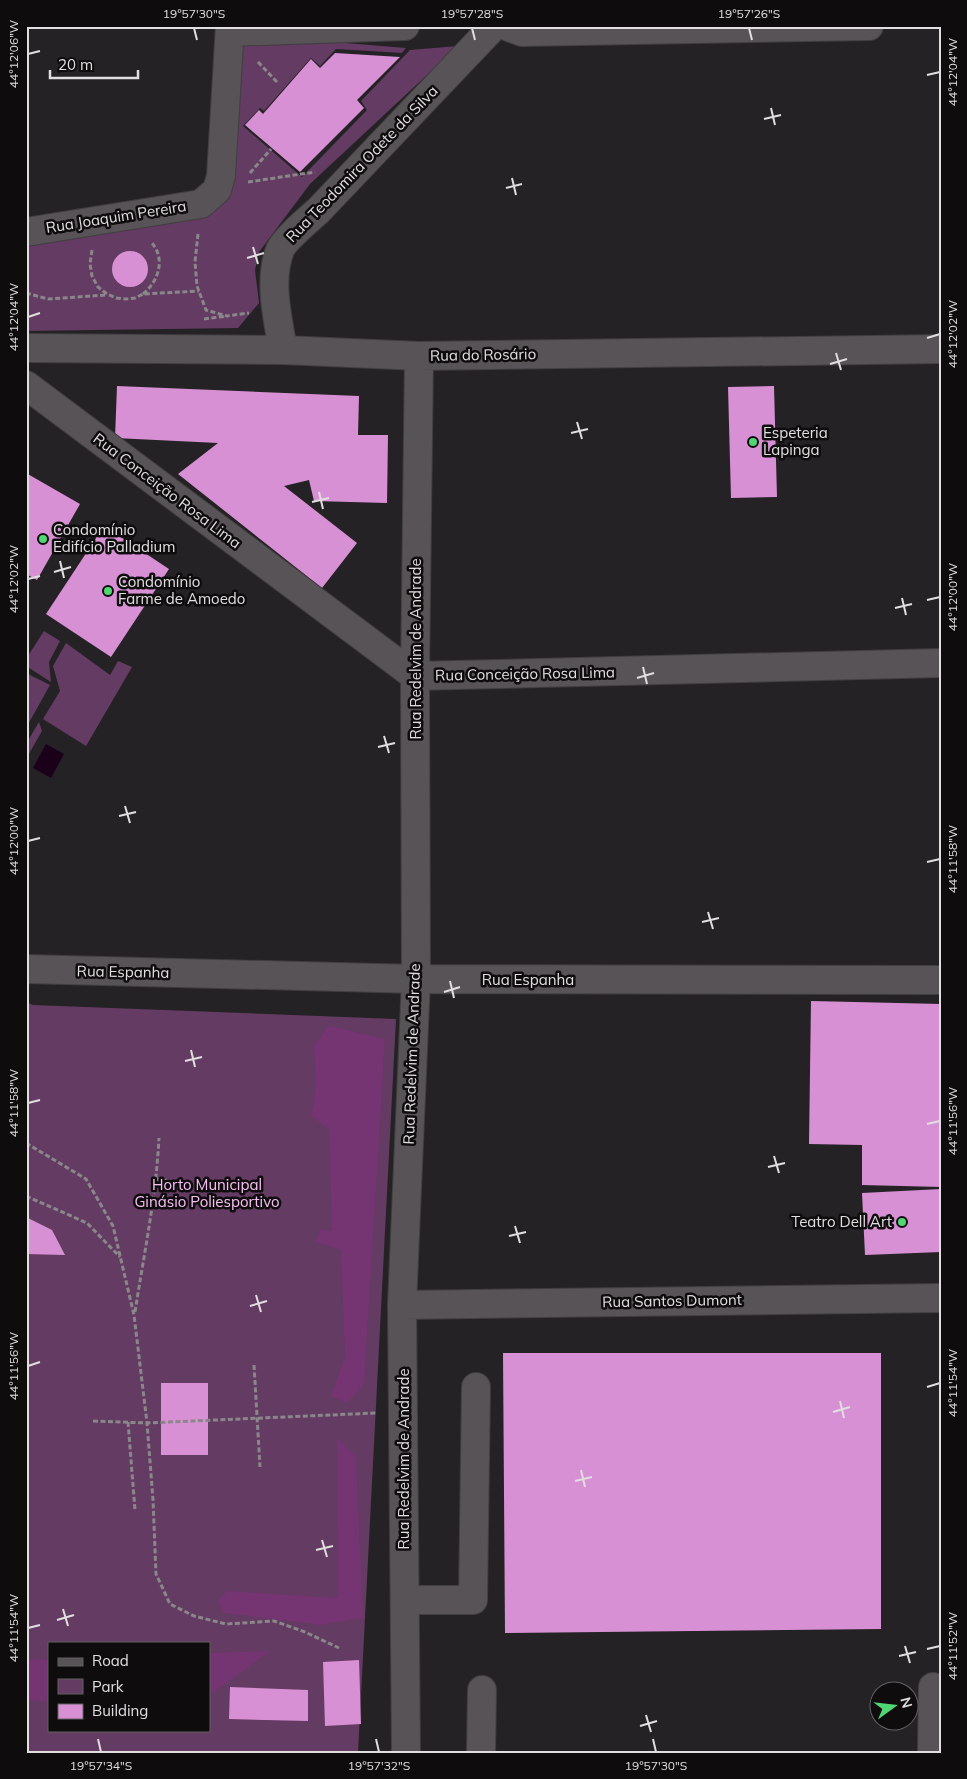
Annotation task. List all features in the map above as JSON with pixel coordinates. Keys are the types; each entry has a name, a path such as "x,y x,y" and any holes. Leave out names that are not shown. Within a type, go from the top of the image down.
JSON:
{"street":[{"path":"228,28 405,26"},
{"name":"Rua Teodomira Odete da Silva","path":"283,350 274,276 280,248 318,211 494,26"},
{"path":"506,26 522,32 869,26"},
{"name":"Rua Joaquim Pereira","path":"26,232 201,204 216,190 221,176 228,28"},
{"name":"Rua do Rosário","path":"26,348 283,350 419,356 941,349"},
{"name":"Rua Redelvim de Andrade","path":"406,1753 402,1305 416,979 415,676 419,356"},
{"name":"Rua Conceição Rosa Lima","path":"26,386 415,676 941,663"},
{"name":"Rua Espanha","path":"26,969 416,979 941,980"},
{"name":"Rua Santos Dumont","path":"402,1305 941,1298"},
{"path":"404,1600 473,1600 476,1387"},
{"path":"932,1753 933,1688"},
{"path":"481,1753 482,1690"}],"path":[{"path":"242,182 271,149"},
{"path":"201,204 195,262 199,291 206,310 227,316 277,311"},
{"path":"94,247 91,252 90,264 92,276 98,286 107,294 116,298 125,300 135,298 144,294 152,287 160,266 156,249 146,236"},
{"path":"144,294 199,291"},
{"path":"26,293 48,299 107,294"},
{"path":"134,1315 151,1222 158,1138"},
{"path":"26,1143 86,1179 112,1226 134,1315 147,1423 156,1574 170,1604 194,1616 226,1624 274,1622 305,1632 339,1648"},
{"path":"156,1179 171,1181"},
{"path":"26,1196 87,1224 120,1257"},
{"path":"254,1365 260,1467"},
{"path":"93,1421 147,1423 404,1411"},
{"path":"128,1422 135,1510"}],"green space":[{"path":"235,34 406,48 402,53 336,49 320,66 311,58 264,111 260,108 243,126 302,177 367,110 361,101 410,50 458,46 310,184 259,252 255,270 259,303 238,328 26,331 26,243 203,214"},
{"path":"44,631 60,641 49,662 51,682 26,666 26,659"},
{"path":"66,643 110,675 118,661 132,667 86,746 43,719 60,691 53,666"},
{"path":"26,673 50,685 26,728"},
{"path":"39,722 42,731 26,759 26,744"},
{"name":"Horto Municipal Ginásio Poliesportivo","path":"26,1002 33,1005 396,1019 358,1753 26,1753"}],"shaded area":[{"path":"46,744 64,754 51,778 33,768"},
{"path":"329,1026 385,1039 364,1384 347,1403 331,1396 345,1357 341,1250 316,1242 320,1229 332,1231 329,1129 311,1116 316,1085 314,1045"},
{"path":"337,1438 356,1457 363,1618 321,1625 224,1613 218,1600 227,1591 338,1598"},
{"path":"270,1651 210,1694 210,1653"},
{"path":"48,1659 48,1702 26,1700 26,1660"}],"building":[{"path":"335,53 400,57 357,100 364,108 300,172 245,125 259,110 263,114 311,59 320,68"},
{"path":"130,251 137,252 143,256 147,262 147,276 143,282 137,286 130,287 123,286 117,282 113,276 112,269 113,262 117,256 123,252"},
{"path":"117,386 359,396 358,435 388,435 387,503 314,501 309,480 284,486 357,543 322,588 178,474 218,443 115,438"},
{"name":"Espeteria Lapinga","path":"774,386 777,497 731,498 728,387"},
{"name":"Condomínio Edifício Palladium","path":"26,473 80,504 37,580 26,574"},
{"name":"Condomínio Farme de Amoedo","path":"104,526 169,569 111,657 46,614"},
{"path":"811,1001 941,1004 941,1187 862,1185 862,1145 809,1144"},
{"name":"Teatro Dell Art","path":"941,1189 941,1252 865,1255 862,1193"},
{"path":"26,1217 52,1230 65,1255 26,1254"},
{"path":"503,1353 881,1353 881,1629 505,1633"},
{"path":"161,1383 208,1383 208,1455 161,1455"},
{"path":"359,1660 361,1724 325,1726 323,1662"},
{"path":"230,1687 308,1690 308,1721 229,1719"}],"place":[{"name":"Espeteria Lapinga","path":"753,442"},
{"name":"Condomínio Edifício Palladium","path":"43,539"},
{"name":"Condomínio Farme de Amoedo","path":"108,591"},
{"name":"Teatro Dell Art","path":"902,1222"}]}
